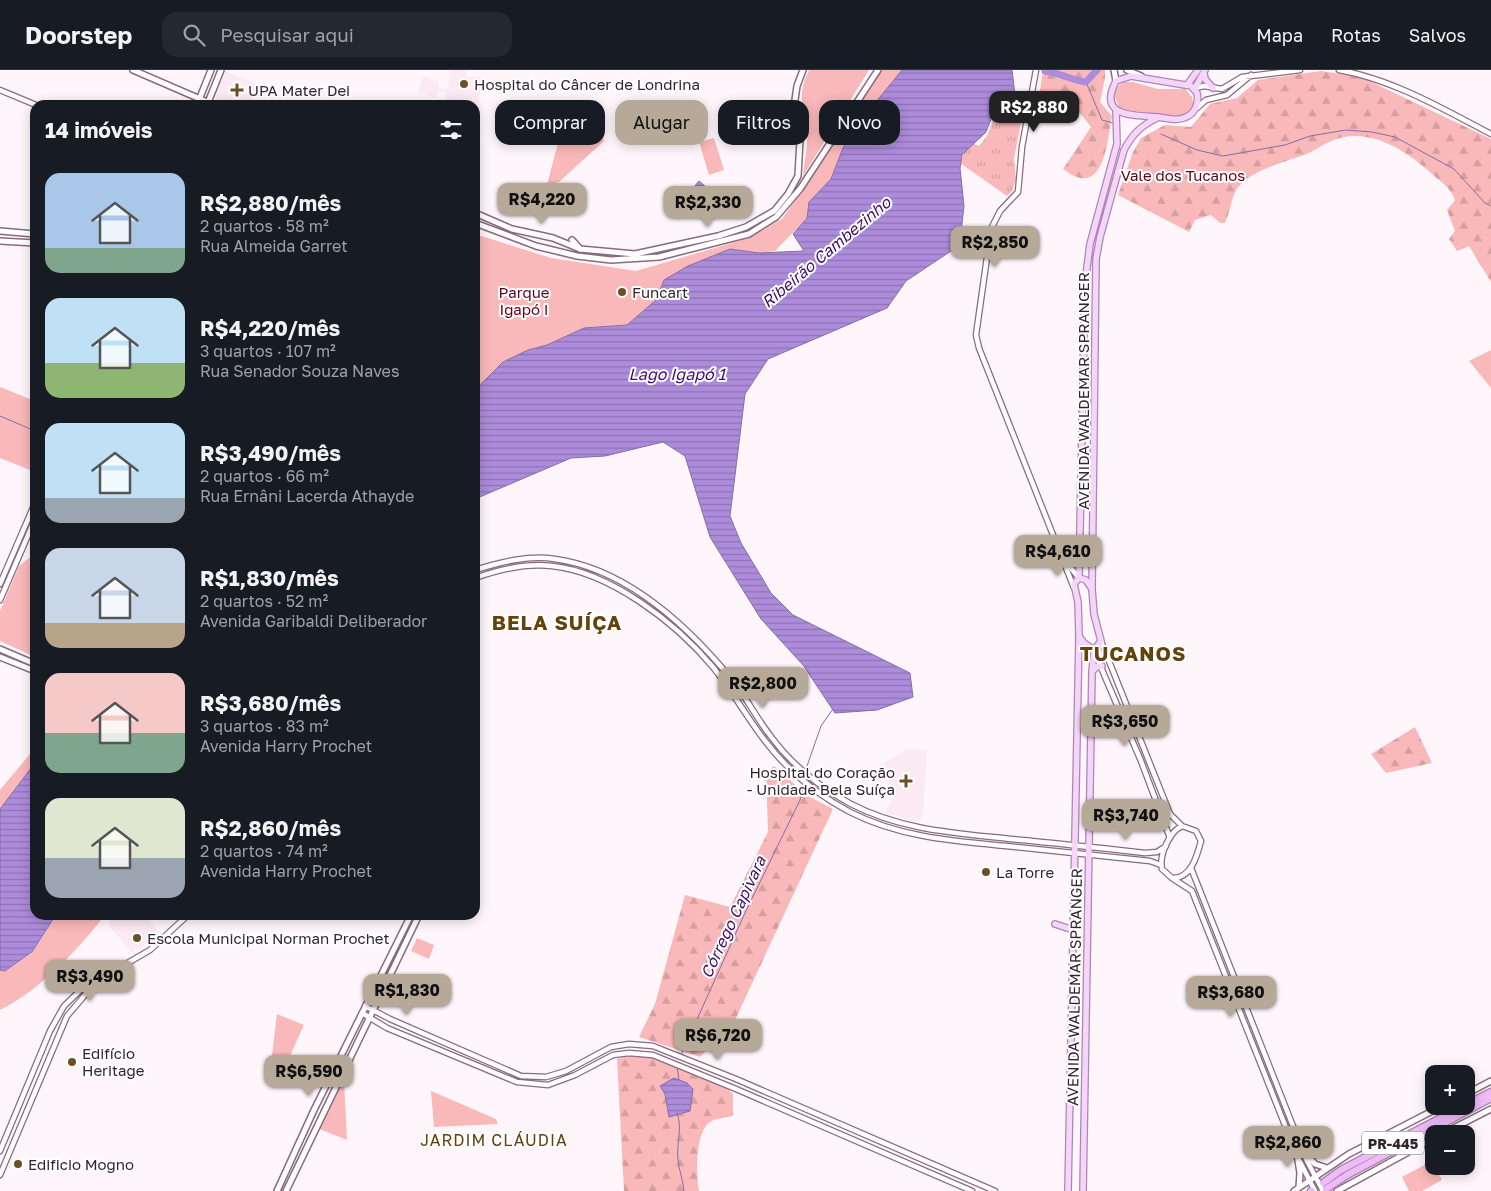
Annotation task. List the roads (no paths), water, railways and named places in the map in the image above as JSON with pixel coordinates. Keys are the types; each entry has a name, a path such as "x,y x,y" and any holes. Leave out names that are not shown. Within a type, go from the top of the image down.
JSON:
{"highway":[{"name":"PR-445","path":"1475,1101 1491,1092"},
{"name":"PR-445","path":"1324,1188 1491,1098"},
{"name":"PR-445","path":"1324,1188 1341,1170 1448,1115"}],"main road":[{"path":"133,70 202,100"},
{"path":"200,98 212,70"},
{"path":"209,100 221,70"},
{"path":"480,215 512,229 571,243 580,249 635,254 746,227 774,211 788,194 798,176 800,140 794,107 796,86 803,70"},
{"path":"480,225 536,246 560,252 592,258 635,260 659,258 749,234 776,217 800,189 878,70"},
{"path":"1114,70 1116,81 1132,76 1144,77"},
{"path":"1127,70 1144,77 1195,88"},
{"path":"1187,85 1202,71"},
{"path":"1116,111 1129,116 1181,119 1189,116 1195,109 1198,98 1195,88 1202,71"},
{"path":"1202,71 1212,88"},
{"name":"AVENIDA WALDEMAR SPRANGER","path":"1068,1191 1079,636 1078,602 1074,584 1079,578 1085,283 1090,244 1117,144 1116,111 1111,101 1111,90 1116,81"},
{"name":"AVENIDA WALDEMAR SPRANGER","path":"1101,641 1094,614 1092,589 1095,278 1100,237 1124,150 1131,137 1142,126 1159,117"},
{"path":"0,231 30,234"},
{"path":"0,241 30,244"},
{"path":"560,252 571,243"},
{"path":"1082,424 1094,422"},
{"path":"1065,561 1079,559"},
{"path":"1079,578 1086,580 1092,589"},
{"path":"1079,636 1084,643 1094,650 1101,641"},
{"path":"0,649 30,662"},
{"name":"AVENIDA WALDEMAR SPRANGER","path":"1083,1191 1092,672 1094,650"},
{"path":"0,657 30,669"},
{"path":"1092,672 1096,667 1102,666"},
{"path":"277,1191 409,920"},
{"path":"286,1191 368,1017 417,920"},
{"path":"1055,924 1073,930"},
{"path":"1475,1089 1491,1081"},
{"name":"PR-445","path":"1459,1125 1491,1108"},
{"name":"PR-445","path":"1296,1189 1349,1154 1425,1115"},
{"name":"PR-445","path":"1337,1191 1425,1142"},
{"path":"1303,1151 1315,1164 1327,1168"},
{"path":"1296,1189 1300,1175 1297,1154"}],"street":[{"path":"1036,70 1022,147 1018,192 1000,211 991,229 976,335 979,348 1075,590"},
{"path":"1195,88 1204,86 1222,89 1238,78 1252,74 1300,70"},
{"path":"1339,70 1361,74 1428,102 1491,134"},
{"path":"1195,109 1206,100 1227,95 1252,74"},
{"path":"0,90 30,102"},
{"path":"0,584 30,515"},
{"path":"0,600 30,531"},
{"path":"480,569 521,559 554,559 586,567 626,586 662,610 701,643 735,684 779,747 822,786 852,804 892,821 926,830 1075,846 1153,853 1166,846"},
{"path":"553,566 554,559"},
{"path":"1065,561 1079,578"},
{"path":"480,577 516,567 553,566 583,574 615,588 650,609 696,648 728,686 774,752 816,791 851,812 882,826 923,837 1150,861 1161,865"},
{"path":"650,609 654,604"},
{"path":"658,616 662,610"},
{"path":"1101,641 1170,814 1182,826 1192,828 1200,835 1199,847 1191,868 1181,877 1172,878"},
{"path":"696,648 701,643"},
{"path":"1094,650 1170,838"},
{"path":"1182,826 1175,830 1170,838 1161,865 1164,873 1192,891 1297,1154 1315,1191"},
{"path":"1191,868 1303,1151 1315,1176 1324,1188"},
{"path":"0,1175 67,1016 91,988 161,942 183,920"},
{"path":"0,1151 50,1031 64,1006 96,975 119,968"},
{"path":"366,1006 390,1019 521,1076 546,1077 566,1071 602,1050 629,1044 653,1046 995,1191"},
{"path":"362,1013 387,1028 517,1082 548,1085 575,1076 608,1056 629,1052 646,1054 667,1060 972,1191"},
{"path":"387,1028 390,1019"},
{"path":"629,1044 629,1052"},
{"path":"1297,1154 1303,1151"}],"water":[{"name":"Lago Igapó 1","path":"902,70 1012,70 1016,103 1005,103 995,109 986,132 962,155 960,168 964,206 961,232 951,251 906,281 887,308 768,359 745,394 730,516 741,543 771,593 793,615 910,673 913,697 877,710 835,713 803,665 761,619 710,537 685,456 663,442 605,456 571,458 480,497 480,385 503,362 528,350 547,345 584,328 627,325 656,300 664,280 688,266 730,249 759,253 804,251 793,234 807,218 809,202 831,179 845,145 900,145 900,100 878,100"},
{"path":"699,181 707,188 701,196 695,192 703,199 692,213 685,208 690,202 695,204 686,197"},
{"path":"30,770 30,920 53,920 32,952 5,971 0,970 0,809"},
{"path":"674,1078 687,1083 693,1089 690,1111 669,1117 665,1094 660,1086"}],"waterway":[{"name":"Ribeirão Cambezinho","path":"1045,71 1086,82 1097,70"},
{"path":"1086,82 1102,120 1113,123"},
{"path":"1161,134 1197,150 1223,156 1285,145 1310,136 1346,130 1372,132 1395,137 1454,169 1485,203 1491,206"},
{"path":"0,416 30,429"},
{"name":"Córrego Capivara","path":"806,769 821,726 833,709"},
{"name":"Córrego Capivara","path":"681,1055 744,915 800,800 803,788"},
{"name":"Córrego Capivara","path":"677,1067 679,1080"},
{"name":"Córrego Capivara","path":"677,1113 679,1119 678,1160 684,1191"}],"place":[{"name":"Hospital do Câncer de Londrina","path":"464,84"},
{"name":"UPA Mater Dei","path":"237,90"},
{"name":"Funcart","path":"622,292"},
{"name":"Hospital do Coração - Unidade Bela Suíça","path":"906,781"},
{"name":"La Torre","path":"986,872"},
{"name":"Escola Municipal Norman Prochet","path":"137,938"},
{"name":"Edifício Heritage","path":"72,1062"},
{"name":"Edificio Mogno","path":"18,1164"}],"district":[{"name":"BELA SUÍÇA","path":"557,622"},
{"name":"TUCANOS","path":"1133,653"},
{"name":"JARDIM CLÁUDIA","path":"494,1140"}],"park label":[{"name":"Vale dos Tucanos","path":"1183,175"},
{"name":"Parque Igapó I","path":"524,300"}]}
